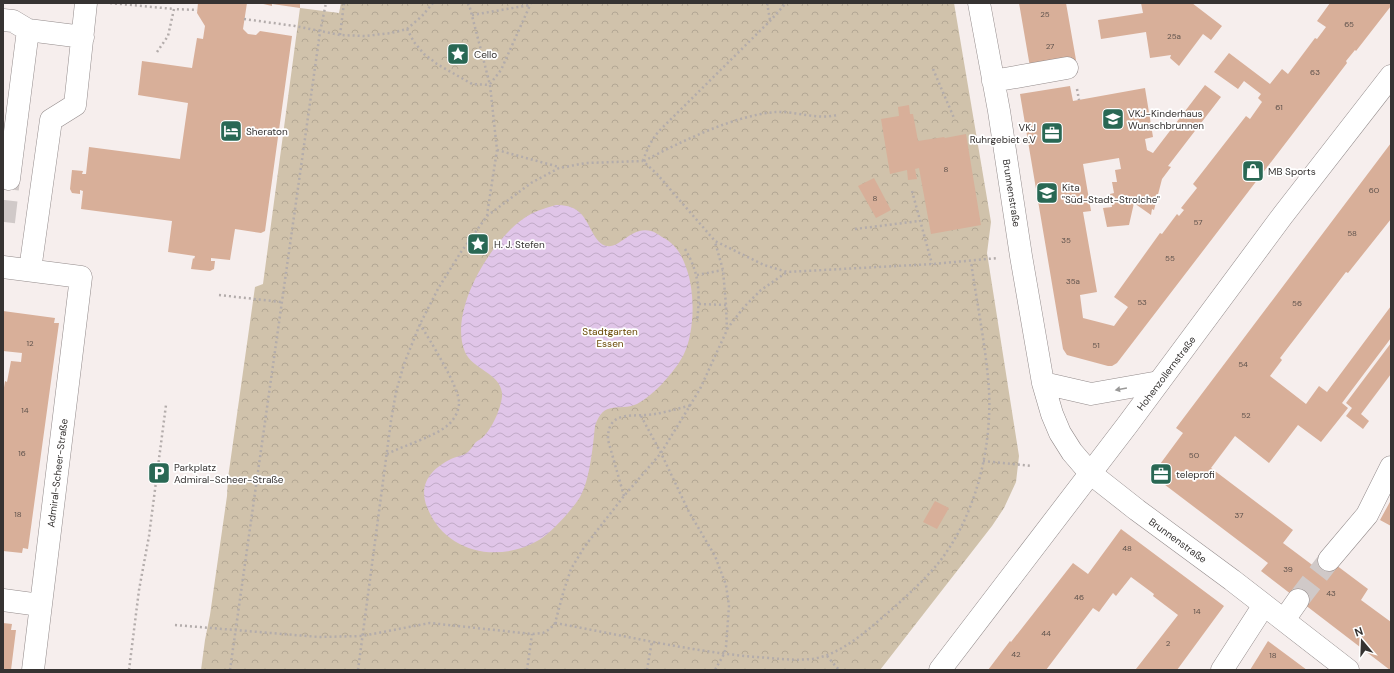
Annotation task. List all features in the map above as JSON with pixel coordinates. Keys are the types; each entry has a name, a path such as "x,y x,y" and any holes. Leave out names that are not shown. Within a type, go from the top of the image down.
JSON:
{"street":[{"path":"3,267 30,270 51,120 75,105 86,3"},
{"name":"Brunnenstraße","path":"979,3 999,111 1021,256 1043,383 1052,414 1060,433 1072,452 1090,473 1348,670"},
{"path":"3,20 13,21 28,30 83,37"},
{"path":"9,179 28,30"},
{"path":"993,81 1067,68"},
{"name":"Hohenzollernstraße","path":"940,670 1159,382 1283,215 1391,76"},
{"name":"Admiral-Scheer-Straße","path":"30,270 81,277 32,670"},
{"path":"1043,383 1091,394 1159,382"},
{"path":"1329,560 1367,515 1391,467"},
{"path":"3,600 40,605"},
{"path":"1284,620 1298,600"},
{"path":"1222,670 1264,605"}],"path":[{"path":"110,3 197,10"},
{"path":"230,670 320,32 326,3"},
{"path":"340,35 344,3"},
{"path":"244,19 295,26 340,35 365,36 408,30 433,3"},
{"path":"468,3 490,85 498,150 487,216"},
{"path":"767,3 770,21"},
{"path":"643,161 649,145 659,131 770,21 786,3"},
{"path":"490,85 501,70 530,4"},
{"path":"472,15 530,4"},
{"path":"157,52 168,36 174,9"},
{"path":"408,30 414,42 424,54 437,64 472,84 490,85"},
{"path":"933,69 954,118"},
{"path":"358,670 396,392 404,364 420,324 439,287 461,252 487,216 531,183 560,168 586,163 643,161 697,135 760,114 789,112 828,118 837,115"},
{"path":"498,150 560,168"},
{"path":"643,161 657,174 715,242 764,265 787,272 971,262 1021,256"},
{"path":"912,191 932,264"},
{"path":"855,230 920,221"},
{"path":"715,242 723,270 727,330"},
{"path":"685,249 692,261 697,276 699,304 697,322"},
{"path":"555,623 724,654 796,660 827,656 845,646 884,616 918,586 948,550 966,518 975,493 983,461 988,420 989,390 983,338 971,262"},
{"path":"697,276 723,270"},
{"path":"175,625 236,629 308,637 362,636 430,623 532,634 542,633 550,629 555,623 571,569 585,546 624,496 661,453 692,405 727,330 744,307 762,290 787,272"},
{"path":"220,295 282,302"},
{"path":"699,304 726,305"},
{"path":"387,454 431,435 449,424 456,415 460,403 451,378 420,324"},
{"path":"129,670 139,590 149,536 166,405"},
{"path":"624,496 611,454 608,434 612,424 621,417 628,415 641,416 662,413 692,405"},
{"path":"641,416 661,453 689,512 715,556 726,585 729,606 728,629 724,654 715,670"},
{"path":"983,461 1032,466"},
{"path":"527,670 532,634"},
{"path":"647,670 652,641"},
{"path":"827,656 839,670"}],"green space":[{"name":"Stadtgarten Essen","path":"341,3 954,3 991,222 987,253 1019,456 1016,482 1004,508 992,526 880,670 201,670 227,496 228,478 255,287 263,284 300,8 339,13"}],"water":[{"path":"556,205 574,208 583,215 595,237 602,245 612,246 632,234 644,230 654,232 671,243 681,255 690,279 692,325 690,336 687,347 676,368 647,398 637,404 607,409 603,412 595,426 590,462 583,490 572,508 556,526 539,540 523,547 507,551 490,552 474,550 460,544 446,535 435,523 427,507 424,491 428,478 438,467 451,459 467,453 475,443 484,436 494,421 501,403 502,393 500,386 491,376 473,363 465,352 461,336 462,318 467,298 475,279 498,244 510,230 523,219 539,210"}],"building":[{"name":"Sheraton","path":"198,3 247,3 243,29 248,34 256,35 260,31 292,36 265,231 261,233 235,229 230,260 211,258 211,261 215,261 214,269 210,271 191,269 193,258 194,259 195,256 168,252 172,221 81,209 83,191 80,190 80,194 72,193 70,189 72,170 83,171 82,174 86,174 89,147 180,159 188,103 138,95 142,61 192,68 197,38 203,39 205,26 197,13"},
{"path":"259,3 300,3 300,8 272,4 272,6"},
{"path":"1019,3 1066,3 1076,60 1030,67"},
{"path":"1141,3 1192,3 1222,26 1211,40 1203,34 1179,66 1170,58 1171,55 1150,58 1146,32 1101,39 1098,20 1143,13"},
{"path":"1330,3 1391,3 1391,6 1356,51 1355,50 1346,61 1347,63 1117,363 1112,366 1108,366 1067,355 1063,349 1020,94 1070,86 1073,101 1145,88 1153,137 1145,139 1147,150 1153,153 1205,85 1221,97 1168,166 1171,167 1162,179 1154,210 1152,209 1151,215 1134,203 1129,225 1107,227 1103,208 1112,207 1110,194 1114,193 1112,182 1117,182 1115,170 1121,169 1119,158 1083,164 1091,211 1083,212 1097,292 1080,295 1083,318 1114,326 1128,307 1114,297 1160,233 1162,234 1177,214 1179,216 1184,210 1181,208 1197,188 1193,184 1246,116 1250,119 1262,102 1258,98 1261,94 1244,81 1238,89 1214,72 1229,53 1270,84 1282,69 1288,74 1315,38 1317,39 1326,27 1317,21"},
{"path":"909,105 910,114 913,114 918,141 966,134 981,225 931,234 919,168 915,169 917,179 908,180 907,170 890,174 881,119 899,116 898,107"},
{"path":"1391,143 1391,219 1348,273 1346,272 1280,358 1282,360 1270,376 1306,404 1319,386 1327,392 1391,306 1391,338 1342,403 1348,408 1321,442 1298,425 1269,463 1235,436 1211,468 1293,530 1283,543 1315,567 1324,556 1368,589 1361,600 1391,622 1390,670 1261,571 1268,563 1152,475 1183,433 1176,428"},
{"path":"874,178 891,210 876,218 858,186"},
{"path":"3,311 55,318 54,323 59,323 28,549 23,548 22,553 3,551 3,394 11,361 21,362 22,353 3,351"},
{"path":"1391,343 1391,374 1361,414 1369,421 1363,429 1346,416 1352,408 1346,403"},
{"path":"1391,500 1391,526 1380,520"},
{"path":"935,501 949,508 937,529 923,522"},
{"path":"1121,529 1224,606 1177,670 1136,669 1178,615 1153,596 1154,594 1131,577 1116,596 1113,593 1099,612 1093,608 1046,670 988,670 1073,563 1088,574"},
{"path":"3,623 12,624 11,630 16,630 11,670 3,670"},
{"path":"1268,641 1307,670 1250,670"}],"tunnel":[{"path":"4,222 9,179"},
{"path":"1298,600 1329,560"}],"place":[{"name":"Cello","path":"458,54"},
{"name":"VKJ-Kinderhaus Wunschbrunnen","path":"1113,119"},
{"name":"Sheraton","path":"231,131"},
{"name":"VKJ Ruhrgebiet e.V","path":"1052,133"},
{"name":"MB Sports","path":"1253,171"},
{"name":"Kita \"Süd-Stadt-Strolche\"","path":"1047,193"},
{"name":"H. J. Stefen","path":"478,244"},
{"name":"Parkplatz Admiral-Scheer-Straße","path":"159,473"},
{"name":"teleprofi","path":"1161,474"}]}
